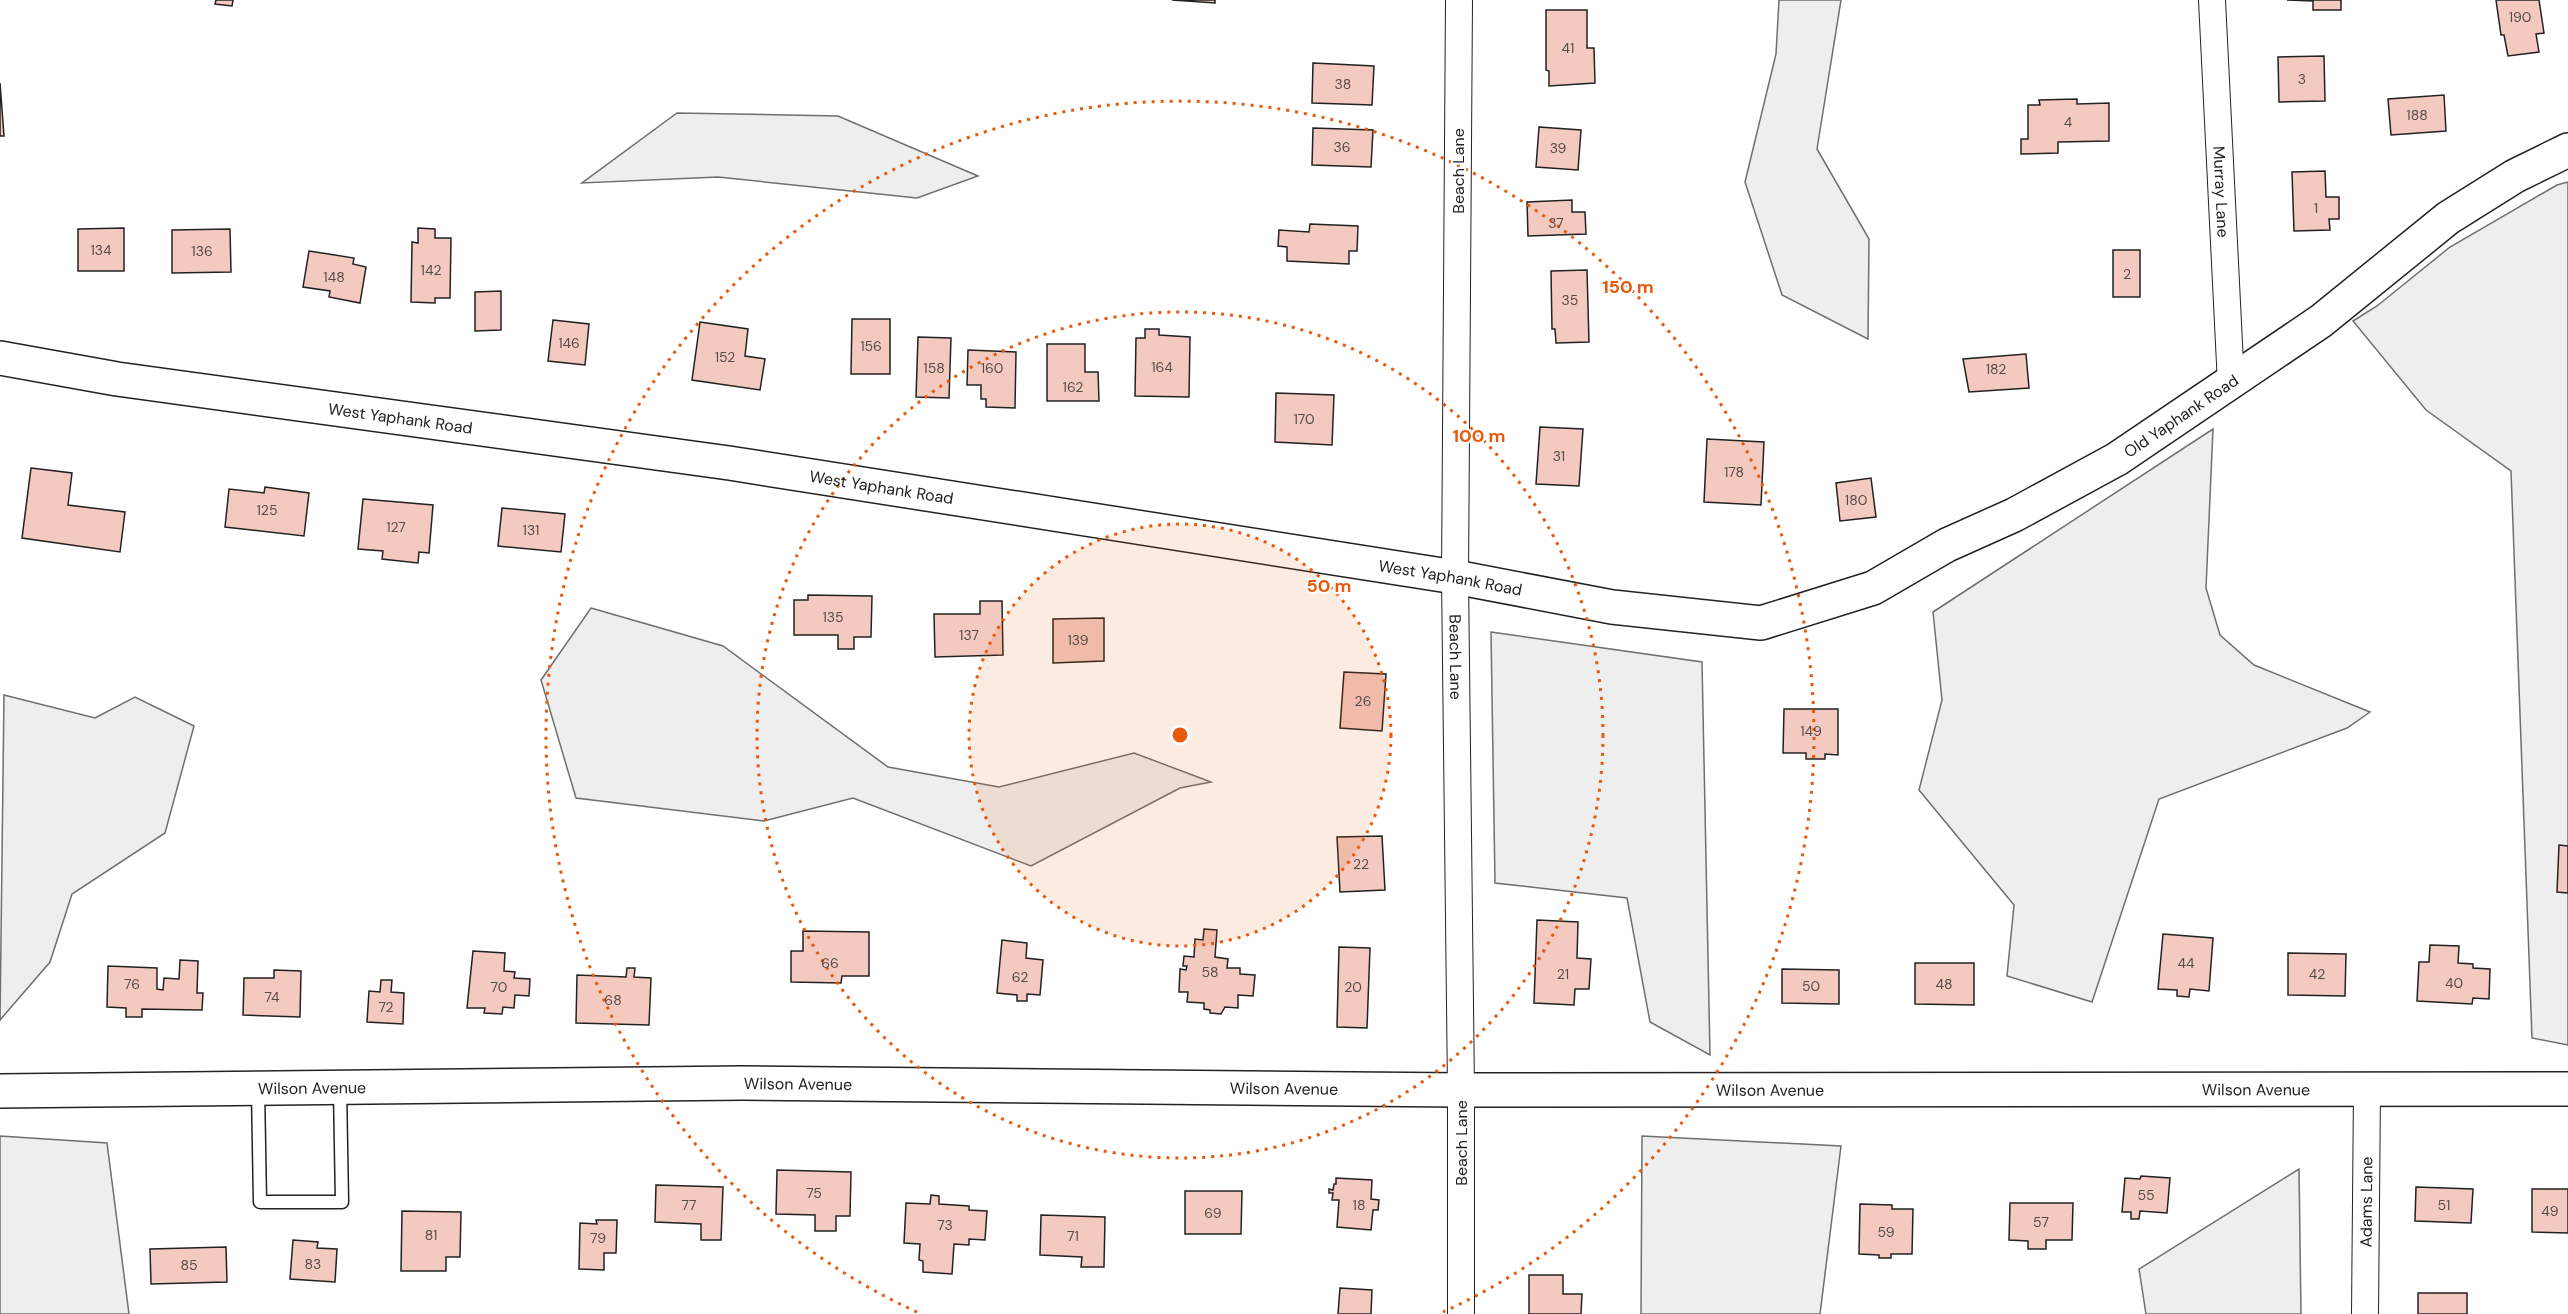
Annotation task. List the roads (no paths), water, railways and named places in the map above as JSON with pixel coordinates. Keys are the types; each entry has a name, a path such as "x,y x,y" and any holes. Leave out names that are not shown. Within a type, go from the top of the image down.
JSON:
{"street":[{"name":"Beach Lane","path":"1459,0 1455,577 1461,1090 1461,1314"},
{"name":"Murray Lane","path":"2212,0 2231,384"},
{"name":"Old Yaphank Road","path":"1761,623 1873,588 1947,545 2014,515 2117,459 2321,321 2448,218 2515,176 2568,150"},
{"name":"West Yaphank Road","path":"0,358 117,379 729,463 1455,577 1612,607 1761,623"},
{"name":"Wilson Avenue","path":"0,1091 743,1083 1461,1090 2568,1089"},
{"name":"Adams Lane","path":"2366,1314 2367,1089"}],"lane":[{"path":"258,1088 260,1202 342,1202 340,1088"}]}
